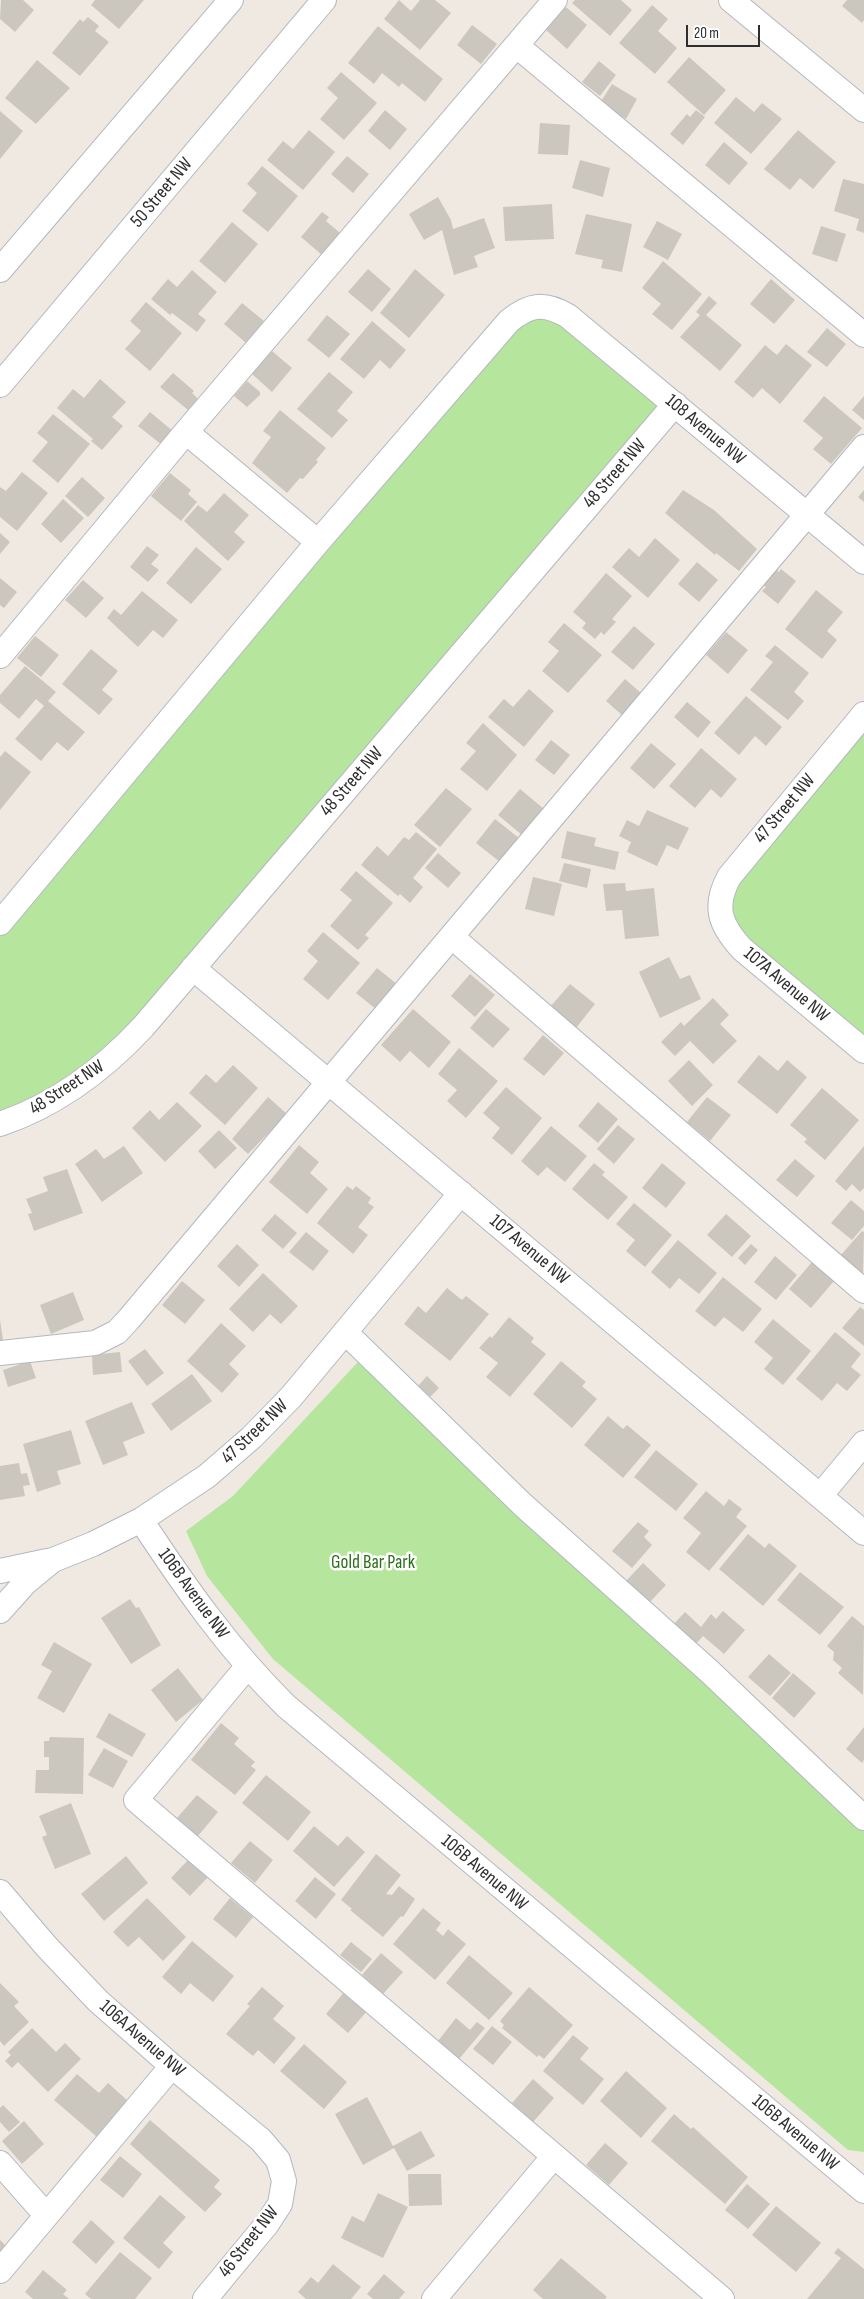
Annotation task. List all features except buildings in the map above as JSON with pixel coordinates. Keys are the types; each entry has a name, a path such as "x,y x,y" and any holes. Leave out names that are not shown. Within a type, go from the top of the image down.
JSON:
{"street":[{"path":"0,270 232,0"},
{"name":"50 Street NW","path":"0,386 324,0"},
{"path":"0,656 186,432 555,0"},
{"path":"731,0 864,110"},
{"path":"517,46 864,335"},
{"name":"108 Avenue NW","path":"318,542 509,321 522,310 542,306 556,309 568,316 864,562"},
{"name":"48 Street NW","path":"0,1124 23,1116 80,1084 105,1064 143,1027 675,404"},
{"path":"0,923 318,542 186,432"},
{"path":"0,1353 95,1342 117,1332 452,937 864,446"},
{"name":"47 Street NW","path":"720,911 720,898 729,877 864,714"},
{"name":"107A Avenue NW","path":"720,911 723,924 730,936 742,949 864,1051"},
{"path":"452,937 864,1291"},
{"name":"107 Avenue NW","path":"193,968 864,1533"},
{"name":"47 Street NW","path":"0,1612 25,1582 53,1560 93,1544 141,1520 207,1476 252,1437 291,1397 461,1193"},
{"path":"345,1332 523,1505 709,1671 864,1818"},
{"path":"820,1496 864,1443"},
{"name":"106B Avenue NW","path":"141,1520 198,1606 247,1666 307,1724 864,2191"},
{"path":"0,1571 53,1560"},
{"path":"247,1666 136,1800 722,2299"},
{"name":"106A Avenue NW","path":"0,1892 74,1976 123,2024 271,2150 278,2160 284,2180"},
{"path":"0,2271 172,2066"},
{"path":"434,2299 554,2156"},
{"path":"0,2163 46,2215"},
{"name":"46 Street NW","path":"205,2299 275,2213 283,2193 284,2180"}],"green space":[{"path":"542,306 675,404 143,1027 0,1124 0,923 509,321"},
{"path":"864,714 864,1051 742,949 720,898"},
{"name":"Gold Bar Park","path":"358,1362 864,1831 864,2152 848,2150 273,1659 207,1576 186,1531 233,1496"}]}
